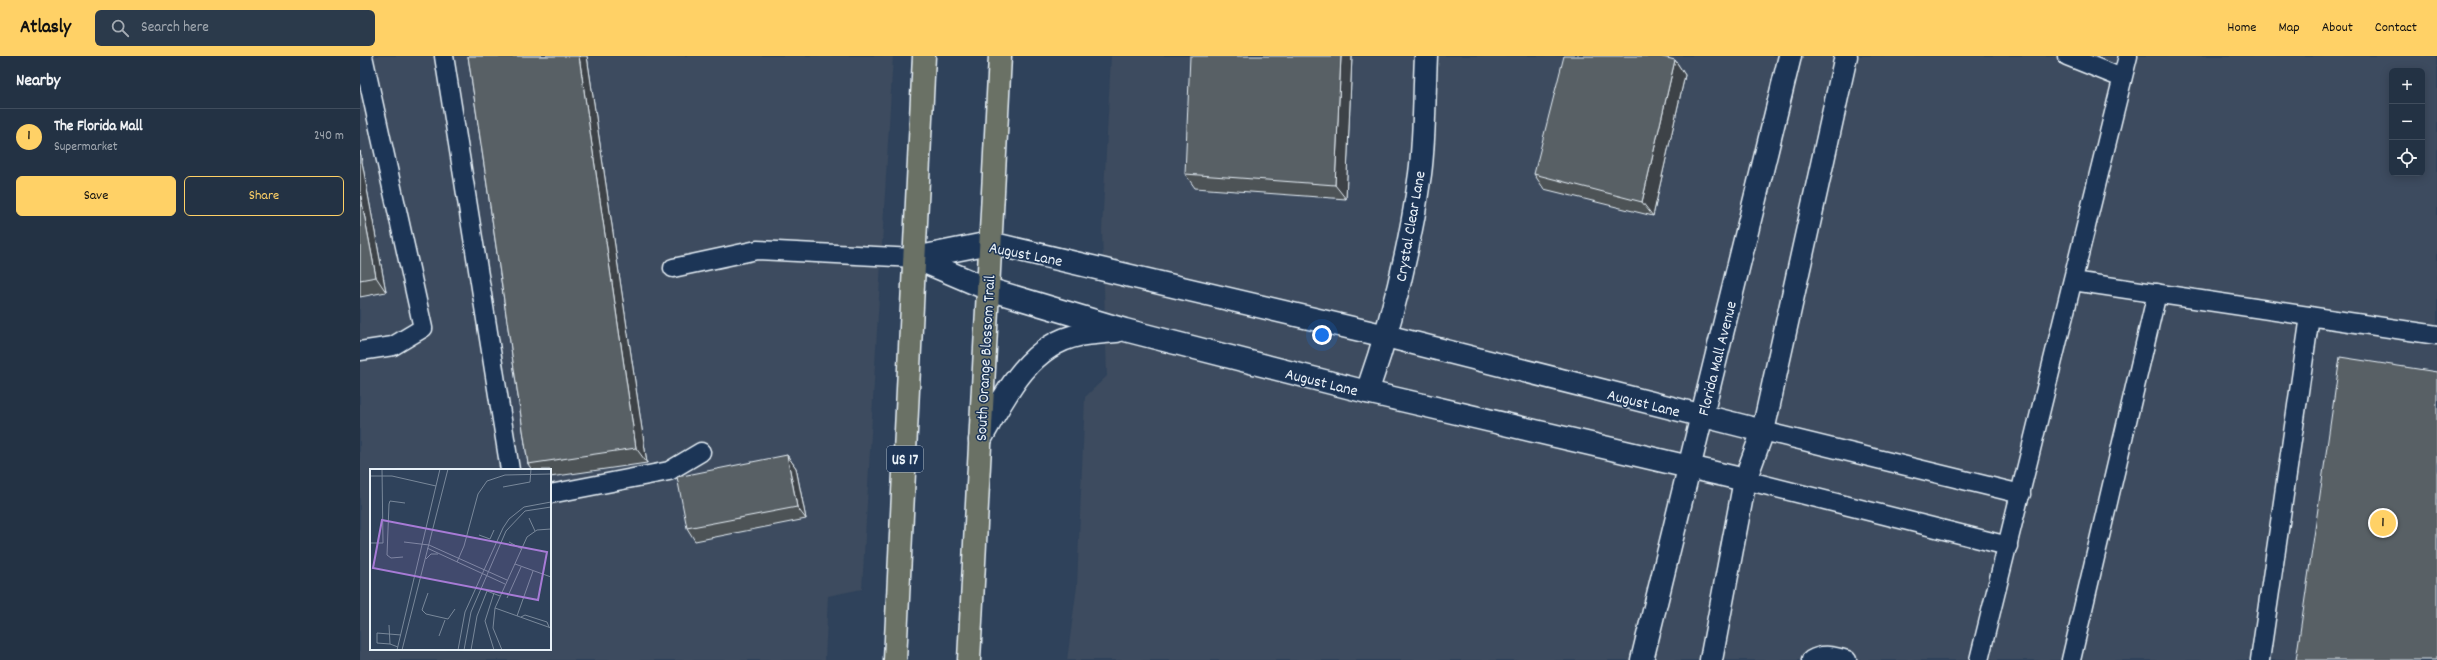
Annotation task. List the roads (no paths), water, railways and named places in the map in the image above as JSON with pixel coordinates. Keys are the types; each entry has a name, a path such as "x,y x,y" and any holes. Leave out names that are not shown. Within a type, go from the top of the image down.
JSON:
{"main road":[{"path":"915,258 924,56"},
{"name":"South Orange Blossom Trail","path":"969,660 1000,56"},
{"name":"US 17","path":"895,660 915,258"}],"street":[{"name":"Crystal Clear Lane","path":"1366,392 1386,336 1408,249 1420,173 1426,56"},
{"name":"Florida Mall Avenue","path":"1642,660 1790,56"},
{"path":"1711,660 1745,480 1763,432 1846,56"},
{"name":"August Lane","path":"915,258 990,243 1386,336 1763,432"},
{"name":"August Lane","path":"915,258 988,289 1125,330 1366,392 1745,480"},
{"path":"980,440 1005,395 1037,355 1061,341 1078,335 1125,330"}],"lane":[{"path":"360,351 393,346 423,328 364,56"},
{"path":"444,56 510,469"},
{"path":"2067,56 2122,78"},
{"path":"1980,660 2128,56"},
{"path":"673,268 757,250 915,258"},
{"path":"2073,280 2437,335"},
{"path":"2071,660 2157,293"},
{"path":"2260,660 2310,316"},
{"path":"1763,432 2021,494"},
{"path":"551,494 669,471 701,452"},
{"path":"1745,480 2008,546"},
{"path":"1811,660 1821,656 1832,656 1847,660"}],"place":[{"name":"The Florida Mall","path":"2383,523"}]}
